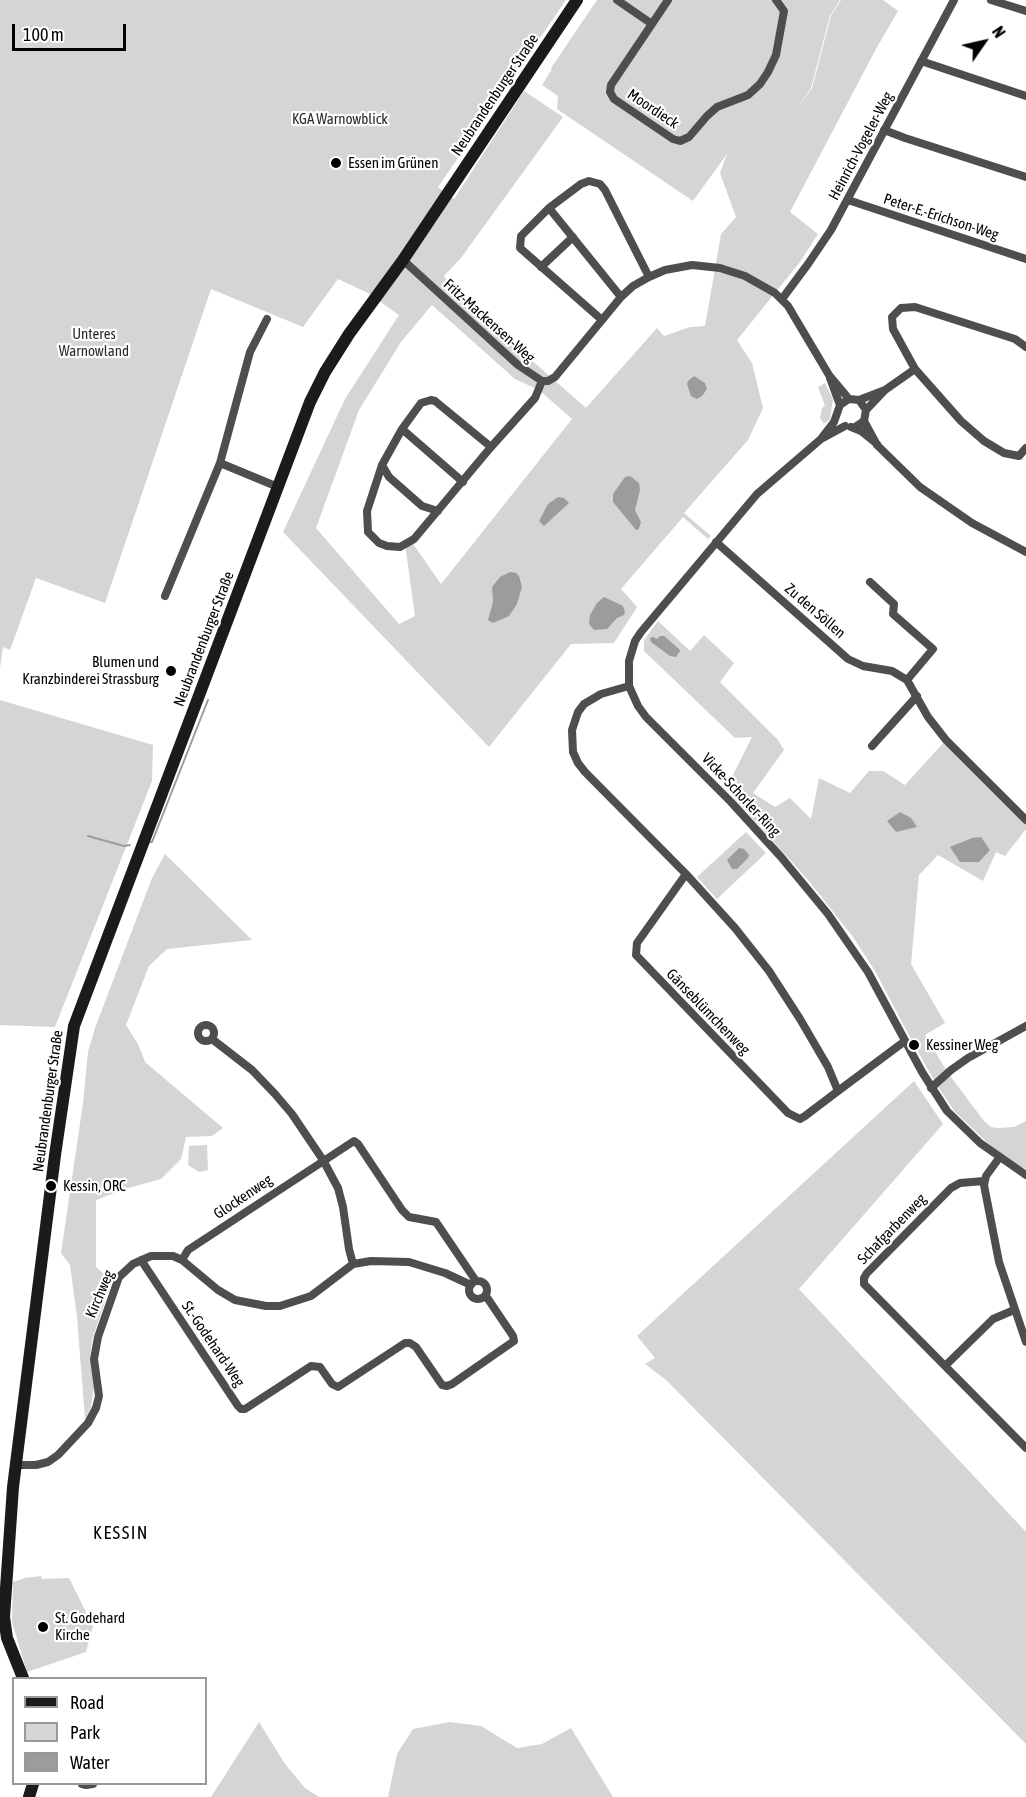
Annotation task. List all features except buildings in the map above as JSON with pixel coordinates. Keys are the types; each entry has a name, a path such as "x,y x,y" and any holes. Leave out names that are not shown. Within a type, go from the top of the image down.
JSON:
{"main road":[{"name":"Neubrandenburger Straße","path":"23,1677 7,1638 4,1617 15,1465 56,1144 74,1026 310,402 325,372 349,334 402,260 577,0"}],"street":[{"path":"617,0 652,24"},
{"name":"Moordieck","path":"669,0 611,85 611,94 614,99 673,139 683,141 711,111 748,95 760,84 768,72 776,55 784,11 776,0"},
{"name":"Heinrich-Vogeler-Weg","path":"782,299 820,248 848,200 954,0"},
{"path":"991,0 1026,11"},
{"path":"921,61 1026,96"},
{"path":"884,130 1026,177"},
{"path":"602,320 524,253 519,245 521,236 549,208 581,184 589,181 600,184 649,277"},
{"name":"Peter-E.-Erichson-Weg","path":"848,200 1026,258"},
{"path":"549,208 621,297"},
{"path":"541,267 573,237"},
{"name":"Fritz-Mackensen-Weg","path":"402,260 518,365 542,381 555,377 621,297 633,286 665,270 692,265 720,268 755,280 782,299 829,375 849,399"},
{"path":"1026,347 1015,339 909,306 896,311 892,316 891,323 898,340 915,369 961,421 984,441 1014,457 1019,456 1026,448"},
{"path":"165,596 220,463 250,352 267,319"},
{"path":"877,445 864,421 866,410 885,390 915,369"},
{"name":"Fritz-Mackensen-Weg","path":"829,375 840,405"},
{"path":"491,447 431,400 421,403 402,429 382,465 367,511 368,532 373,538 394,548 414,539 535,398 542,381"},
{"path":"840,405 849,399 859,400 885,390"},
{"path":"859,400 866,410"},
{"name":"Vicke-Schorler-Ring","path":"840,405 838,415 820,439 757,494 635,641 628,661 629,686 646,717 731,802 781,856 822,906 868,972 931,1088 947,1111 999,1158 1026,1175"},
{"path":"838,415 850,427 877,445 905,474 940,502 996,537 1026,552"},
{"name":"Vicke-Schorler-Ring","path":"820,439 864,421"},
{"path":"402,429 463,482"},
{"path":"220,463 278,487"},
{"path":"382,465 389,477 422,506 438,511"},
{"name":"Zu den Söllen","path":"716,542 849,659 863,666 892,671 907,680"},
{"path":"870,582 894,604 893,614 933,649 907,680 928,717 946,740 1026,820"},
{"path":"629,686 600,694 584,704 578,712 572,730 573,752 578,763 735,928 769,971 813,1041 838,1091"},
{"path":"872,746 917,696"},
{"name":"Gänseblümchenweg","path":"686,874 637,943 635,949 639,960 794,1117 800,1119 806,1116 905,1041"},
{"path":"931,1088 968,1058 1026,1026"},
{"path":"212,1039 252,1070 275,1094 292,1114 323,1160 338,1188 353,1264"},
{"path":"323,1160 350,1142 354,1141 358,1144 402,1210 409,1217 436,1222 473,1283"},
{"path":"999,1158 984,1181 992,1233 1014,1310 1026,1342"},
{"name":"Glockenweg","path":"182,1260 188,1250 323,1160"},
{"name":"Schafgarbenweg","path":"984,1181 956,1185 864,1278 867,1289 1026,1448"},
{"path":"141,1260 162,1255 182,1260 218,1290 235,1300 266,1306 288,1304 310,1296 353,1264 371,1261 409,1262 473,1283 486,1285 488,1291 486,1296 479,1299 473,1298 469,1292 473,1283"},
{"name":"Kirchweg","path":"15,1465 36,1465 48,1462 74,1440 88,1423 99,1396 94,1359 98,1337 119,1277 125,1270 141,1260"},
{"name":"St.-Godehard-Weg","path":"141,1260 241,1409 245,1409 311,1366 320,1367 332,1384 338,1387 405,1343 416,1347 442,1385 452,1384 514,1341 486,1296"},
{"path":"945,1366 993,1319 1014,1310"}],"green space":[{"path":"0,0 566,0 438,187 454,199 524,91 563,117 461,258 444,276 465,302 586,408 657,328 664,336 690,327 705,326 721,234 736,217 720,173 727,154 693,201 557,109 558,96 542,85 597,0 840,0 830,16 811,88 796,110 812,88 831,16 841,0 883,0 898,11 790,212 818,234 800,262 737,340 752,363 763,408 748,440 684,513 711,536 708,539 683,517 621,589 637,607 614,643 571,644 489,747 283,532 345,399 399,315 368,293 338,279 303,327 211,289 105,603 36,578 10,650 3,647 0,668","holes":["432,305 515,379 539,390 572,419 441,584 411,541 405,544 415,616 399,624 316,528 359,410 401,342"]},
{"path":"825,383 833,399 830,419 824,424 820,418 822,408 825,406 818,387"},
{"path":"658,621 690,651 704,635 734,663 720,682 778,740 784,750 753,793 775,807 790,798 811,819 819,778 850,793 869,771 883,771 905,785 946,740 1026,820 1026,829 1005,856 996,852 983,881 938,855 919,875 911,964 945,1023 925,1035 948,1073 991,1127 1014,1127 1026,1121 1026,1169 1011,1162 955,1112 916,1048 919,1046 916,1040 912,1041 875,971 853,937 808,880 726,789 752,737 735,738 644,651 644,640"},
{"path":"0,700 153,745 152,781 55,1027 0,1025"},
{"path":"746,832 766,853 717,899 697,877"},
{"path":"165,854 252,940 167,949 149,966 126,1025 138,1044 145,1062 223,1128 212,1136 186,1137 181,1159 161,1179 96,1200 96,1267 110,1279 110,1286 92,1340 90,1356 94,1387 91,1407 85,1419 77,1317 70,1265 61,1253 83,1103 88,1052 152,878"},
{"path":"914,1081 943,1124 799,1289 1026,1532 1026,1744 666,1380 645,1364 655,1358 637,1336"},
{"path":"207,1145 208,1170 199,1172 188,1165 189,1146"},
{"path":"41,1576 42,1579 69,1578 93,1626 86,1652 27,1672 12,1622 13,1582"},
{"path":"259,1722 285,1764 305,1788 319,1797 211,1797"},
{"path":"450,1722 481,1726 517,1748 542,1744 571,1728 613,1797 388,1797 397,1754 413,1729"}],"water":[{"path":"694,376 705,383 707,389 697,399 691,396 687,384"},
{"path":"630,476 639,483 640,490 635,510 641,522 639,529 636,530 613,502 613,494 625,477"},
{"path":"558,497 564,498 569,503 544,526 539,521 548,504"},
{"path":"510,572 519,576 522,587 517,604 509,616 493,623 488,620 493,602 492,587 500,577"},
{"path":"604,597 623,606 625,612 607,629 594,630 589,624 590,615 597,603"},
{"path":"664,636 679,649 676,657 670,656 651,642 650,638 657,639"},
{"path":"900,812 911,818 917,827 896,832 887,821"},
{"path":"981,837 990,850 979,862 960,862 950,847 972,838"},
{"path":"739,848 744,849 749,855 748,858 737,869 732,869 727,860"}],"waterway":[{"path":"149,842 152,842 208,700"},
{"path":"88,836 124,846 130,845"}],"place":[{"name":"Essen im Grünen","path":"336,163"},
{"name":"Blumen und Kranzbinderei Strassburg","path":"171,671"},
{"name":"Kessiner Weg","path":"914,1045"},
{"name":"Kessin, ORC","path":"51,1186"},
{"name":"St. Godehard Kirche","path":"43,1627"}],"district":[{"name":"KESSIN","path":"121,1533"}],"park label":[{"name":"KGA Warnowblick","path":"340,119"},
{"name":"Unteres Warnowland","path":"94,342"}]}
